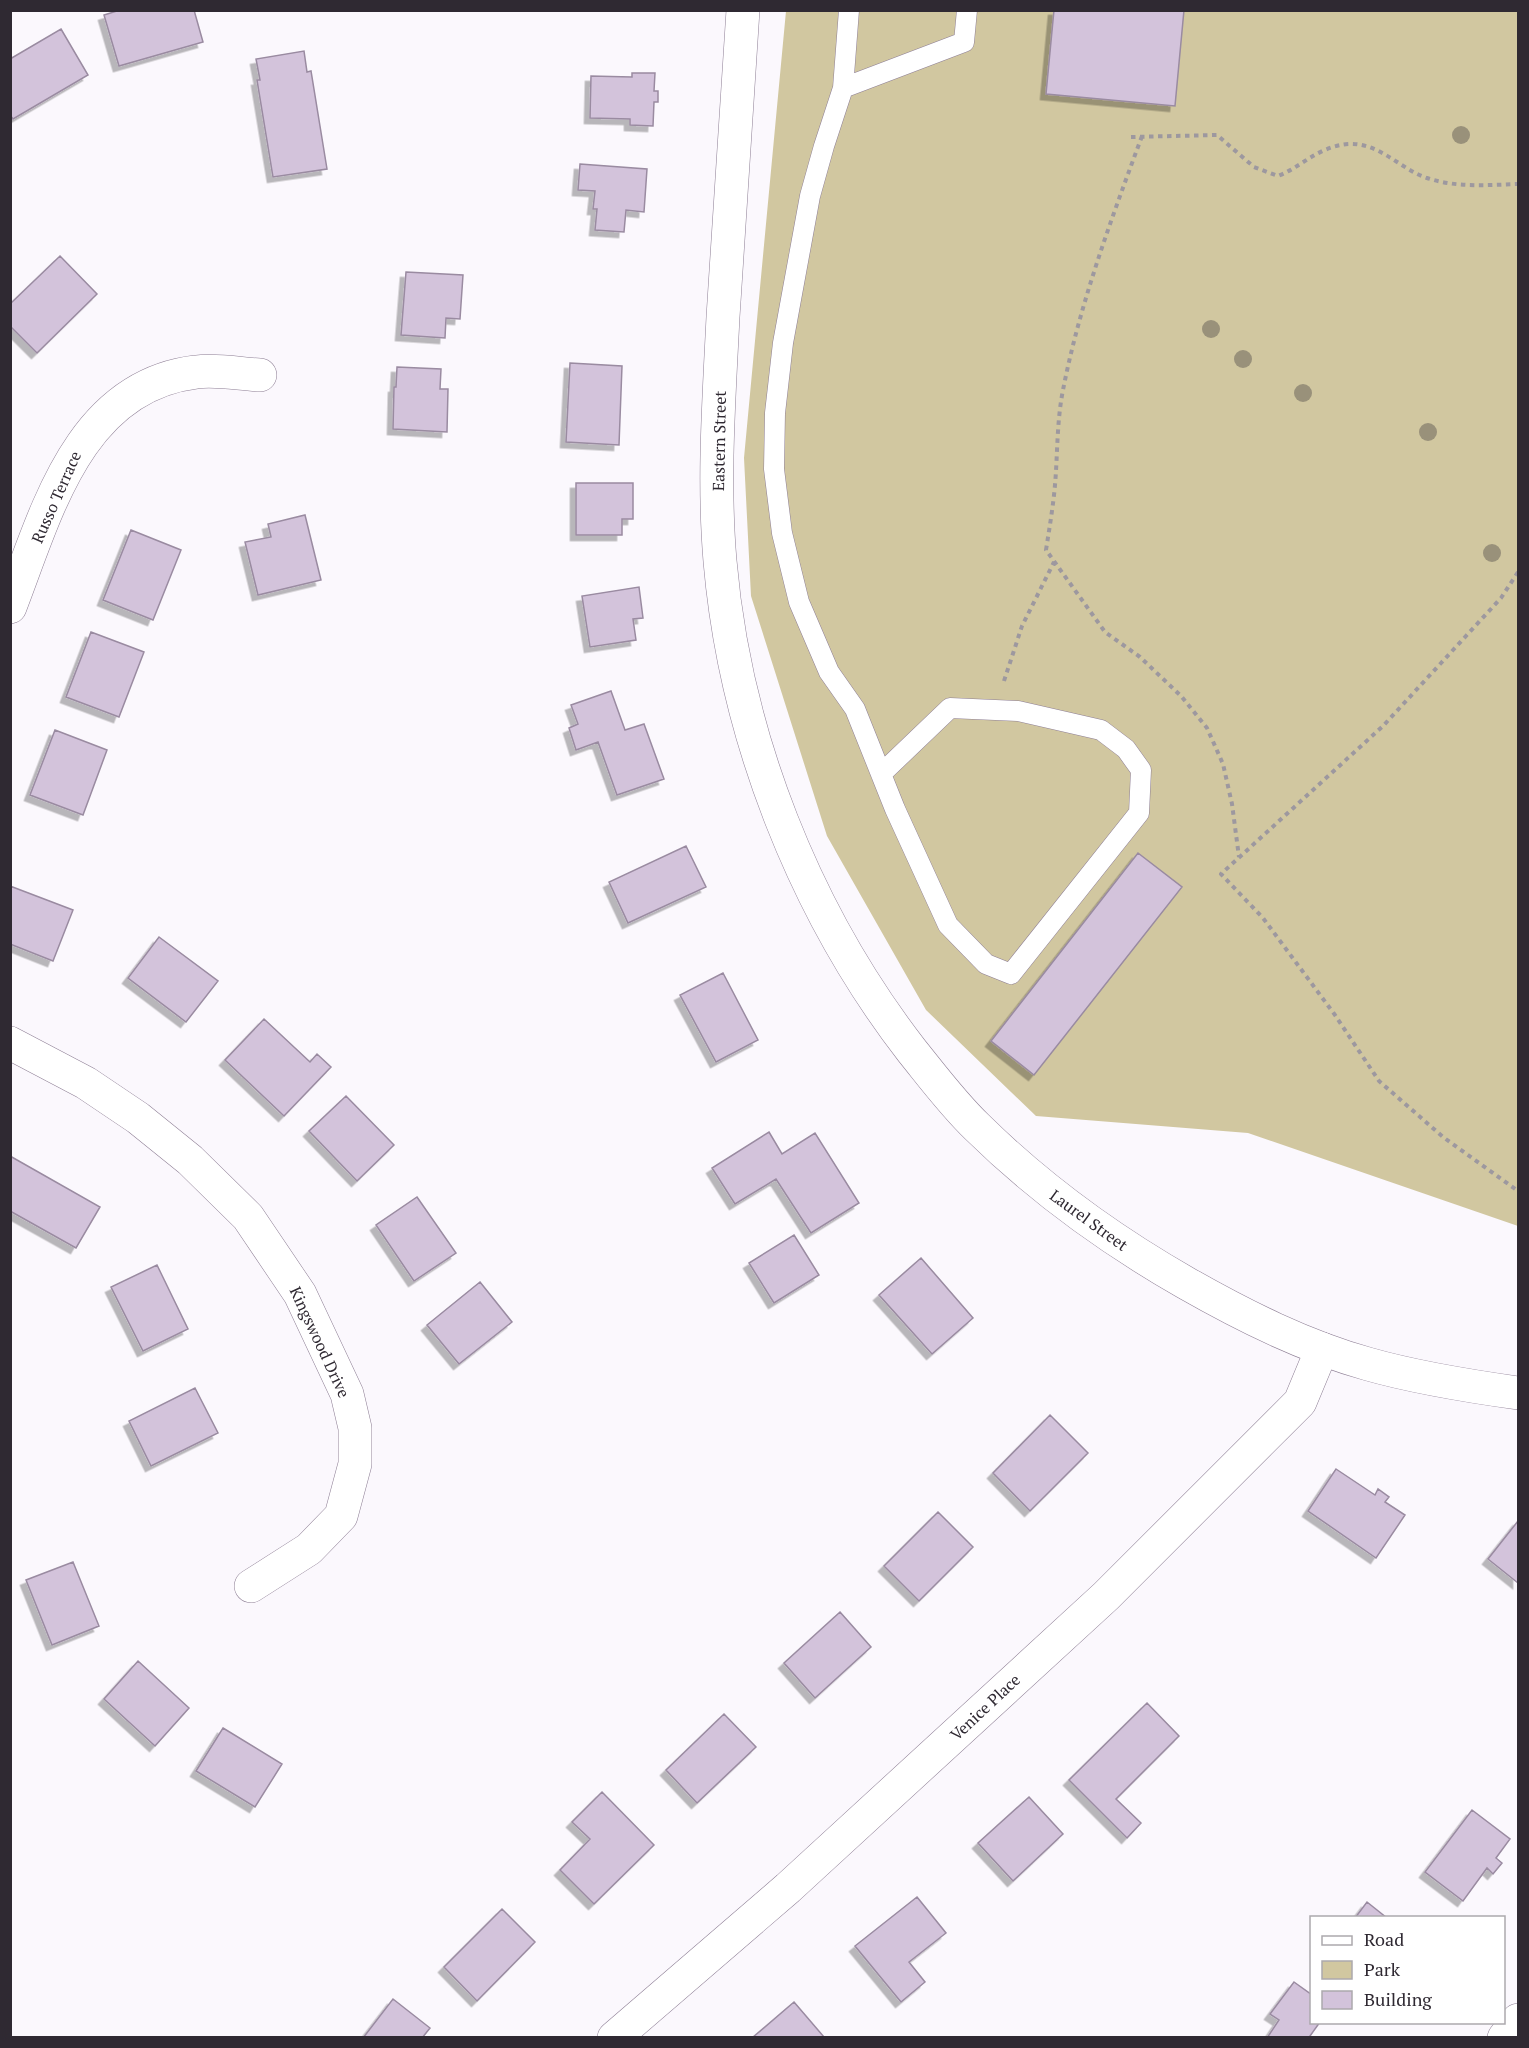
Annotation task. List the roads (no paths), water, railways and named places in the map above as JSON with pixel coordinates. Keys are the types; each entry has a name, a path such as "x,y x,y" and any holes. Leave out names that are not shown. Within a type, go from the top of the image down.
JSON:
{"street":[{"name":"Eastern Street","path":"743,10 719,407 717,508 728,624 752,732 798,860"},
{"name":"Russo Terrace","path":"10,607 60,481 81,443 105,416 132,394 163,379 197,371 260,375"},
{"name":"Laurel Street","path":"798,860 852,965 891,1024 935,1080 974,1124 1073,1211 1140,1257 1220,1302 1322,1348 1365,1363 1417,1376 1518,1394"},
{"name":"Kingswood Drive","path":"10,1043 86,1083 138,1118 190,1160 248,1217 300,1294 346,1394 355,1428 355,1464 341,1516 309,1549 251,1586"},
{"name":"Venice Place","path":"614,2037 788,1888 1106,1596 1300,1402 1322,1348"},
{"path":"1504,2037 1518,2020"}],"lane":[{"path":"849,10 843,88 810,196 783,343 775,413 774,469 782,533 799,602 829,672 855,709 881,774 895,809 948,925 986,964 1011,974 1139,813 1141,770 1126,749 1101,730 1018,711 950,708 881,774"},
{"path":"843,88 964,42 967,10"}]}
